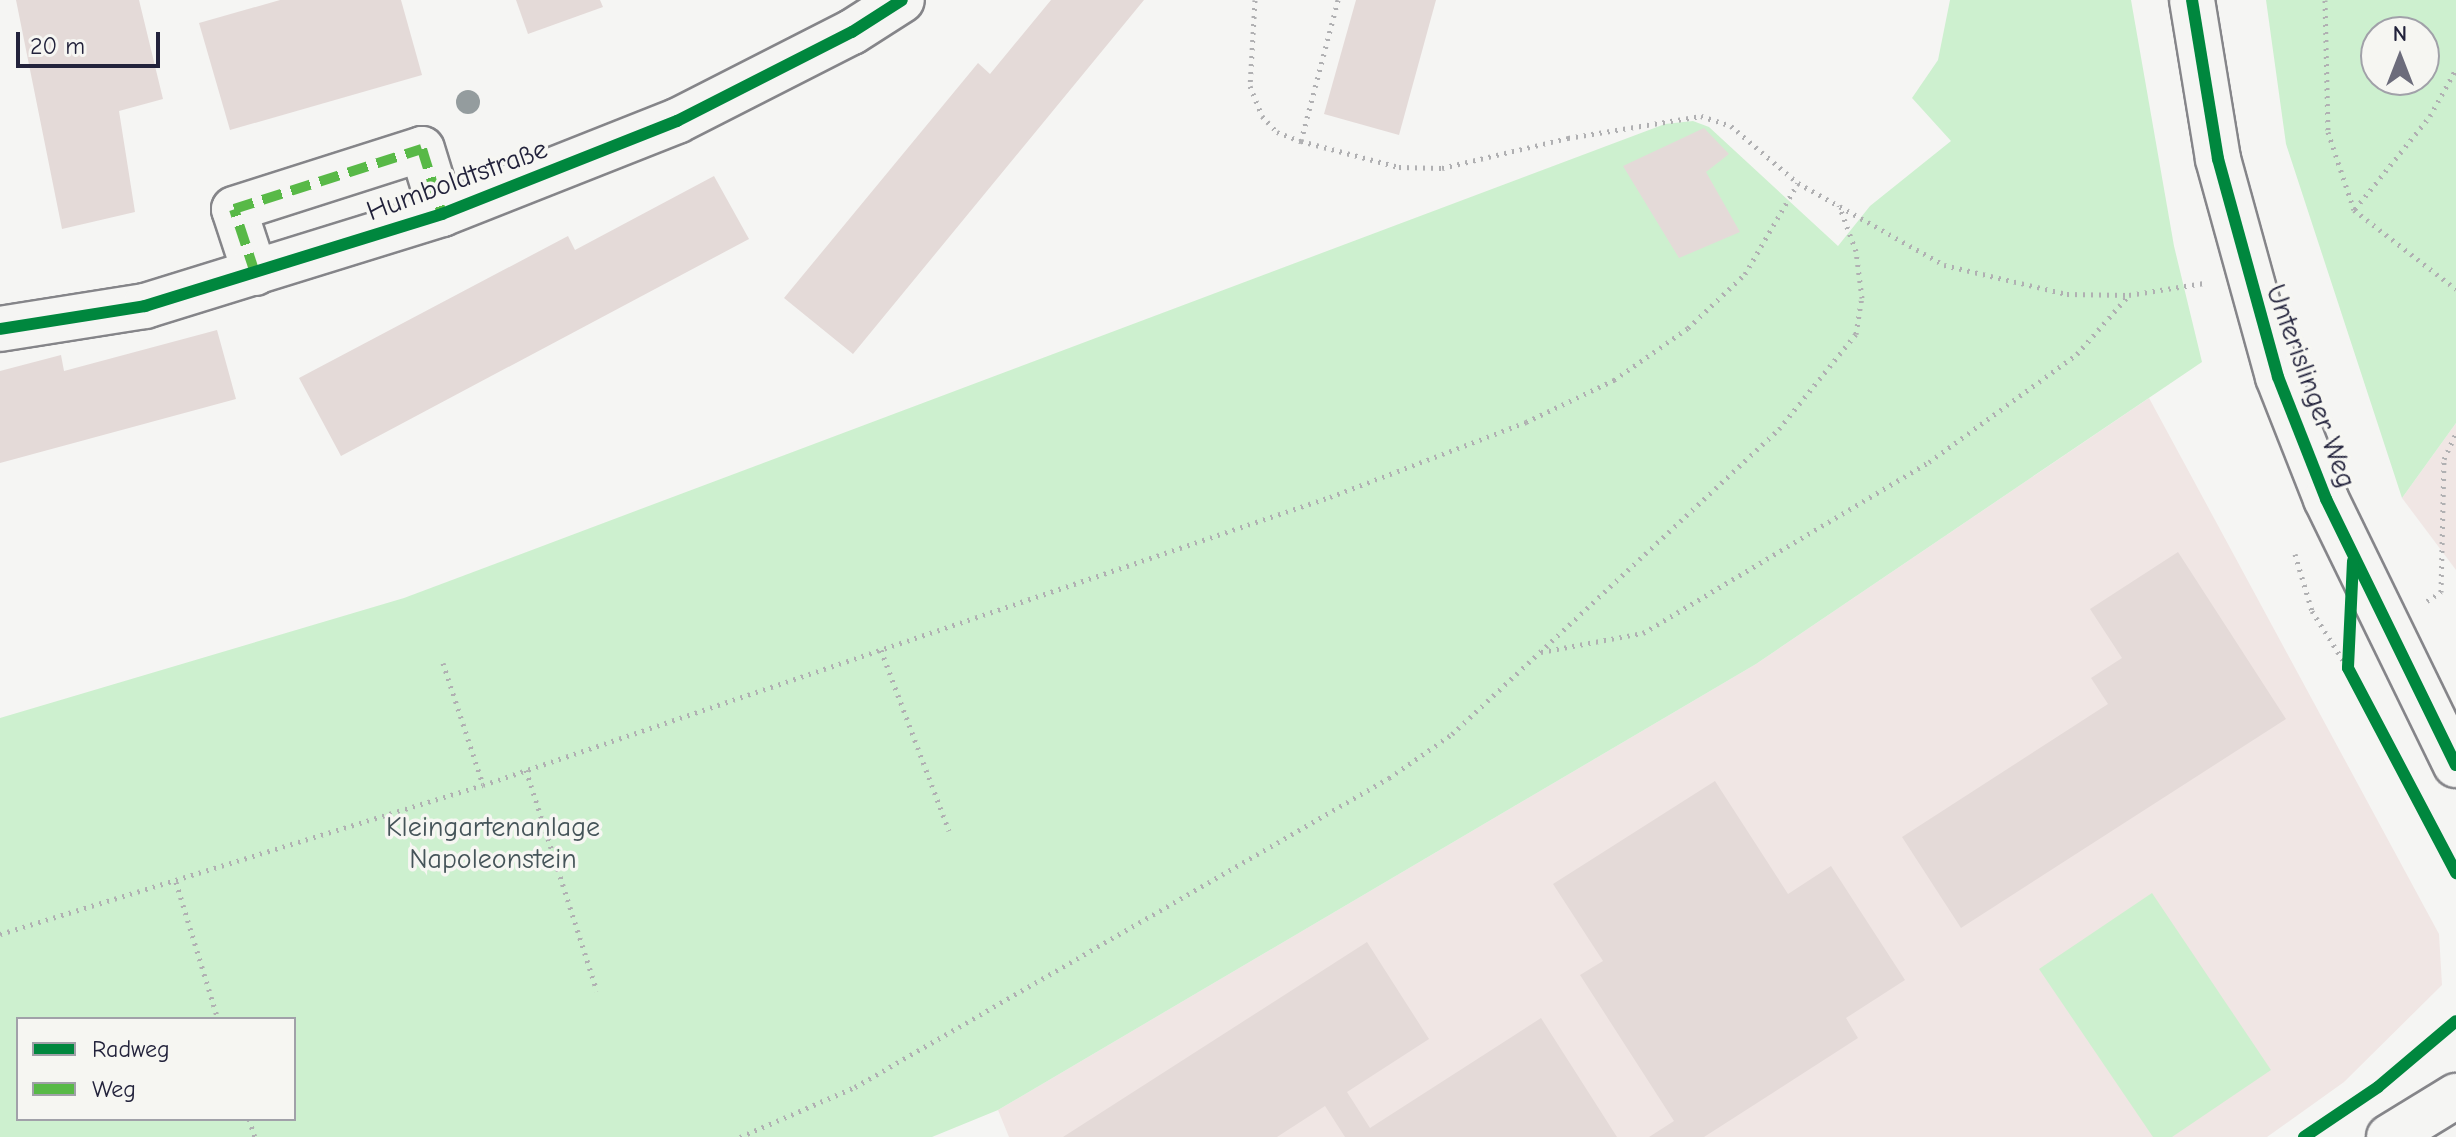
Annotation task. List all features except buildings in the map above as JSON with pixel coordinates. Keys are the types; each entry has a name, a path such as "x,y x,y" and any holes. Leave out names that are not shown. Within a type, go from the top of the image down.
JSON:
{"street":[{"name":"Humboldtstraße","path":"0,329 145,306 442,214 677,121 852,32 902,0"},
{"name":"Unterislinger Weg","path":"2192,0 2218,159 2246,276 2326,499 2385,626 2456,765"},
{"name":"Humboldtstraße","path":"255,273 234,209 422,149 442,214"},
{"path":"2389,1137 2456,1096"}],"path":[{"path":"1255,0 1250,86 1262,116 1277,132 1301,141 1399,167 1442,168 1568,138 1701,116 1731,126 1798,183 1944,265 1997,282 2129,295 2246,276"},
{"path":"1301,141 1338,0"},
{"path":"2325,0 2328,132 2354,210 2456,289"},
{"path":"2354,210 2430,116 2456,69"},
{"path":"0,934 483,785 1330,497 1526,422 1614,380 1688,328 1745,274 1798,183"},
{"path":"740,1137 855,1087 1389,778 1452,734 1779,429 1856,334 1862,298 1856,251 1839,205"},
{"path":"1540,652 1643,633 1929,462 2077,354 2129,295"},
{"path":"2385,626 2441,592 2444,459 2456,433"},
{"path":"2295,554 2312,611 2348,668"},
{"path":"881,650 949,831"},
{"path":"443,663 483,785"},
{"path":"526,770 597,991"},
{"path":"176,882 217,1017"}],"shaded area":[{"path":"2149,398 2439,934 2442,985 2344,1082 2267,1137 1009,1137 998,1110 1756,664"},
{"path":"2456,423 2456,570 2402,498"}],"green space":[{"name":"Kleingartenanlage Napoleonstein","path":"1950,0 2131,0 2174,246 2202,362 1756,664 998,1110 932,1137 0,1137 0,718 404,598 1665,124 1693,121 1709,127 1838,246 1870,206 1951,141 1912,98 1938,60"},
{"path":"2266,0 2456,0 2456,423 2402,498 2286,144"},
{"path":"2152,893 2271,1070 2172,1137 2153,1137 2039,969"}],"marked path":[{"path":"255,273 234,209 422,149 442,214 436,216"}],"cycle path":[{"path":"0,329 145,306 442,214 677,121 852,32 902,0"},
{"path":"2192,0 2218,159 2278,377 2326,499 2456,765"},
{"path":"2353,561 2348,668 2456,873"},
{"path":"2304,1137 2378,1087 2456,1021"}]}
